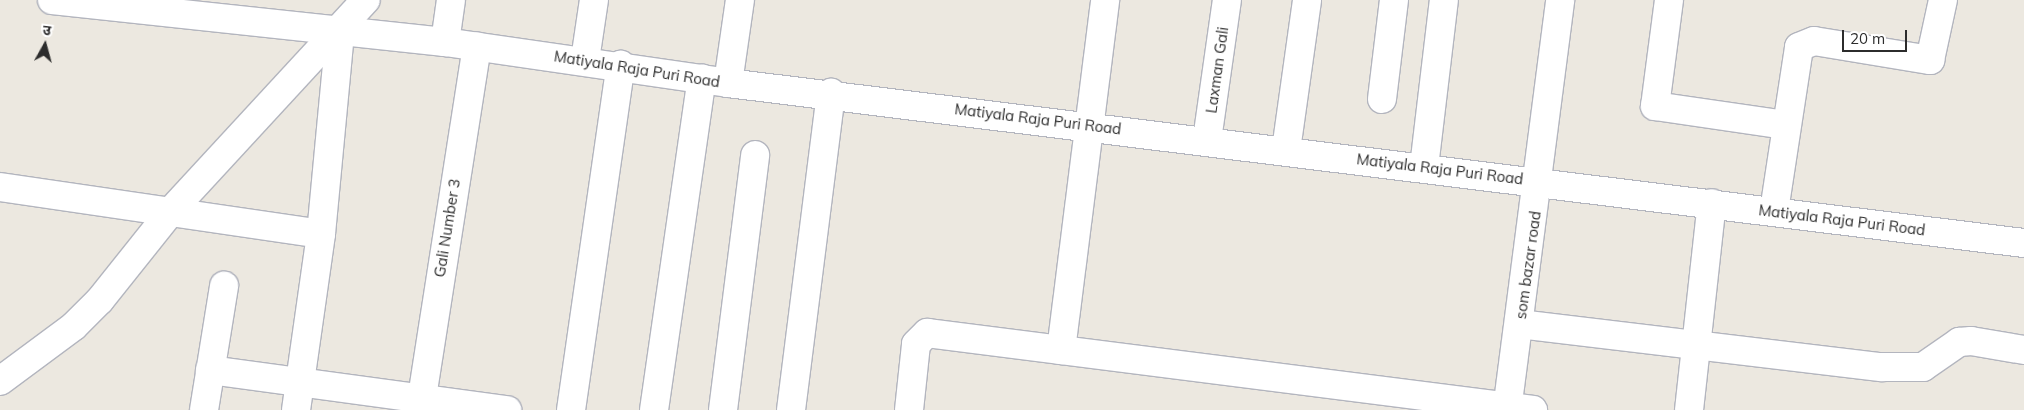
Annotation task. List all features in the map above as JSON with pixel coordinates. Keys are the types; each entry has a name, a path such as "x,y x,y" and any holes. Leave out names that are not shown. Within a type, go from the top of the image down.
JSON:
{"street":[{"name":"Matiyala Raja Puri Road","path":"52,0 445,42 621,65 728,83 831,93 2024,243"},
{"path":"0,381 74,326 171,210 340,32 366,0"},
{"path":"445,42 451,0"},
{"path":"586,60 594,0"},
{"path":"728,83 740,0"},
{"path":"1061,350 1087,125 1105,0"},
{"name":"Laxman Gali","path":"1207,140 1227,0"},
{"path":"1286,150 1307,0"},
{"path":"1382,99 1394,0"},
{"path":"1424,167 1444,0"},
{"name":"som bazar road","path":"1516,409 1519,324 1540,181 1560,0"},
{"path":"1669,0 1655,106 1786,125"},
{"path":"1774,211 1795,55 1804,42 1930,60 1943,0"},
{"path":"298,398 321,234 340,32"},
{"name":"Gali Number 3","path":"421,404 477,46"},
{"path":"571,410 621,65"},
{"path":"654,410 702,78"},
{"path":"791,410 831,93"},
{"path":"723,410 755,154"},
{"path":"0,187 171,210 321,234"},
{"path":"1689,410 1712,203"},
{"path":"204,410 224,286"},
{"path":"1519,324 1882,368 1923,367 1959,342 1971,341 2024,350"},
{"path":"909,410 916,344 927,333 1516,409"},
{"path":"210,370 298,398 507,410"}]}
